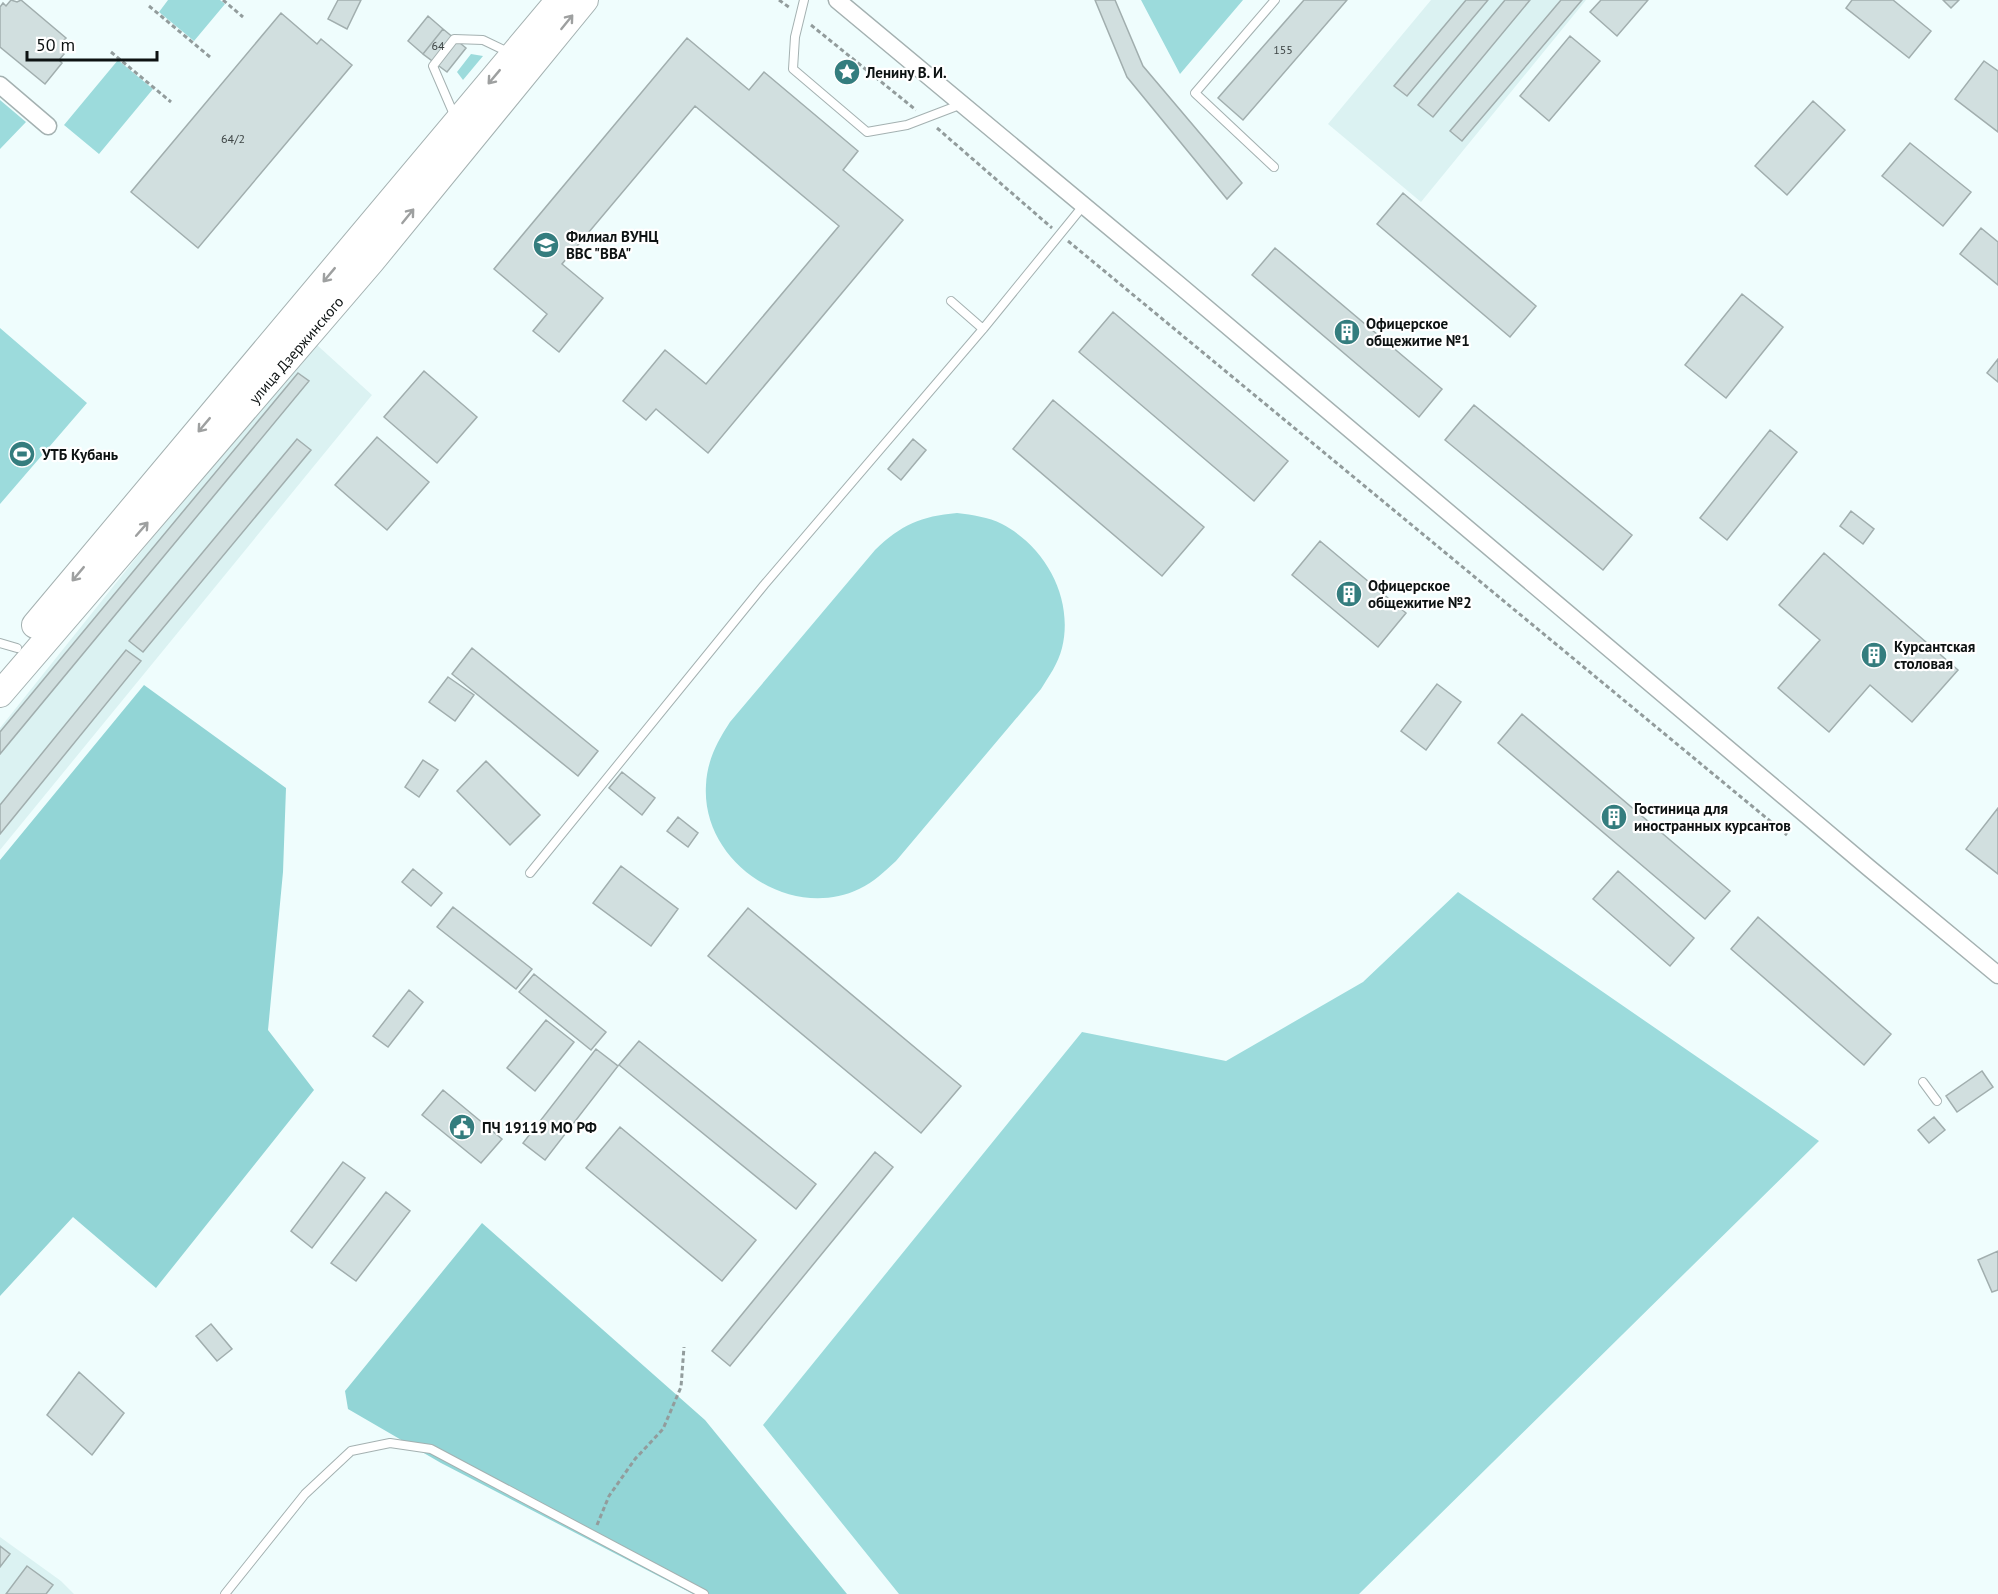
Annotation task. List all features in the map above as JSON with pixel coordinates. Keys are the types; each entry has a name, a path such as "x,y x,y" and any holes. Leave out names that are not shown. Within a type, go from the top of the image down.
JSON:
{"main road":[{"name":"улица Дзержинского","path":"0,694 362,254 457,122 559,0"},
{"name":"улица Дзержинского","path":"0,668 8,645 362,254 585,0"}],"street":[{"path":"837,0 1083,207 1187,291 1998,975"},
{"path":"0,85 48,126"}],"lane":[{"path":"804,0 795,37 793,69 867,132 907,125 962,104"},
{"path":"1274,167 1195,93 1275,0"},
{"path":"457,122 433,66 454,39 483,40 513,54"},
{"path":"530,873 764,585 983,329 1083,207"},
{"path":"951,301 983,329"},
{"path":"1923,1082 1937,1101"},
{"path":"225,1594 305,1494 351,1450 390,1443 431,1449 704,1594"}],"path":[{"path":"223,0 243,17"},
{"path":"779,0 926,118 1060,235 1787,835"},
{"path":"149,6 210,57"},
{"path":"111,52 171,102"},
{"path":"593,1535 609,1496 636,1459 663,1429 681,1387 684,1347"}],"shaded area":[{"path":"168,0 220,0 225,4 194,41 159,12"},
{"path":"1141,0 1243,0 1180,74"},
{"path":"1431,0 1586,0 1421,202 1328,124"},
{"path":"471,54 483,56 463,80 457,72"},
{"path":"118,60 153,89 99,154 64,125"},
{"path":"0,100 26,122 0,149"},
{"name":"УТБ Кубань","path":"0,328 87,403 0,504"},
{"path":"317,345 372,395 0,850 0,728 148,543"},
{"path":"957,513 986,518 1002,524 1032,546 1043,560 1060,593 1064,611 1065,630 1056,665 1041,689 896,861 879,876 859,889 832,897 805,898 779,891 755,878 734,860 718,838 708,813 706,785 708,768 717,744 730,722 875,550 912,523"},
{"path":"144,685 286,788 283,872 268,1030 314,1090 156,1288 73,1217 0,1296 0,860"},
{"path":"1458,892 1819,1141 1359,1594 899,1594 763,1425 1082,1032 1226,1061 1363,982"},
{"path":"482,1223 705,1420 847,1594 693,1594 441,1463 348,1409 345,1391"},
{"path":"0,1537 61,1581 74,1594 0,1594"}],"building":[{"path":"11,0 17,2 21,0 66,38 63,41 67,44 61,51 64,54 59,60 62,63 45,84 0,47 0,7 3,3 6,6"},
{"path":"338,0 361,0 347,29 328,19"},
{"path":"1095,0 1115,0 1143,66 1242,183 1227,199 1127,77"},
{"path":"1304,0 1347,0 1243,120 1218,98"},
{"path":"1466,0 1488,0 1407,96 1394,86"},
{"path":"1505,0 1530,0 1433,117 1418,105"},
{"path":"1561,0 1582,0 1462,141 1450,131"},
{"path":"1601,0 1648,0 1617,36 1590,12"},
{"path":"1852,0 1893,0 1931,31 1909,58 1846,8"},
{"path":"1943,0 1959,0 1951,8"},
{"path":"281,13 317,44 321,39 352,65 198,248 131,192"},
{"path":"428,16 443,29 423,54 408,41"},
{"path":"443,29 466,48 447,72 423,54"},
{"path":"1570,36 1600,61 1549,121 1520,96"},
{"name":"Филиал ВУНЦ ВВС \"ВВА\"","path":"687,38 749,90 764,72 858,151 843,170 903,220 708,453 656,409 646,420 623,401 665,350 706,384 839,226 695,106 562,264 603,298 559,352 533,331 547,314 494,269"},
{"path":"1984,61 1998,71 1998,132 1955,99"},
{"path":"1813,101 1845,130 1787,195 1755,166"},
{"path":"1910,143 1971,192 1943,226 1882,176"},
{"path":"1403,193 1536,306 1510,337 1377,224"},
{"path":"1981,228 1998,242 1998,285 1960,254"},
{"name":"Офицерское общежитие №1","path":"1275,248 1442,389 1419,417 1252,275"},
{"path":"1742,294 1783,327 1726,398 1685,365"},
{"path":"1113,312 1288,461 1254,501 1079,352"},
{"path":"1998,359 1998,382 1987,373"},
{"path":"424,371 477,417 437,463 384,417"},
{"path":"298,373 309,381 0,754 0,732"},
{"path":"1053,400 1204,527 1162,576 1013,449"},
{"path":"1474,405 1632,535 1603,570 1445,440"},
{"path":"1770,430 1797,452 1727,540 1700,518"},
{"path":"377,437 429,482 387,530 335,485"},
{"path":"297,439 311,450 143,652 129,641"},
{"path":"913,439 926,450 901,480 888,469"},
{"path":"1851,511 1874,529 1863,544 1840,526"},
{"name":"Офицерское общежитие №2","path":"1320,541 1406,613 1378,647 1292,575"},
{"name":"Курсантская столовая","path":"1824,553 1958,670 1912,722 1870,685 1829,732 1778,688 1820,640 1779,605"},
{"path":"472,648 598,751 578,776 452,674"},
{"path":"126,650 141,661 0,834 0,805"},
{"path":"448,677 474,695 455,721 429,702"},
{"path":"1437,684 1461,702 1426,750 1401,731"},
{"name":"Гостиница для иностранных курсантов","path":"1522,714 1730,891 1705,919 1498,743"},
{"path":"423,760 438,770 419,797 405,787"},
{"path":"486,761 540,815 510,845 457,791"},
{"path":"622,772 655,798 642,815 609,788"},
{"path":"1998,808 1998,874 1966,849"},
{"path":"678,817 698,833 688,847 667,831"},
{"path":"621,866 678,909 651,946 593,903"},
{"path":"413,869 442,893 431,906 402,882"},
{"path":"1618,871 1694,938 1670,966 1593,899"},
{"path":"453,907 532,969 516,989 437,927"},
{"path":"748,908 961,1086 921,1133 708,956"},
{"path":"1758,917 1891,1034 1864,1065 1731,949"},
{"path":"534,974 606,1032 591,1050 519,992"},
{"path":"409,990 423,1002 388,1047 373,1036"},
{"path":"546,1020 574,1042 535,1091 507,1068"},
{"path":"639,1041 816,1184 796,1209 619,1065"},
{"path":"596,1049 618,1066 545,1160 523,1143"},
{"path":"1982,1071 1993,1087 1957,1112 1946,1096"},
{"name":"ПЧ 19119 МО РФ","path":"443,1090 502,1139 481,1163 422,1115"},
{"path":"1934,1117 1945,1130 1929,1143 1918,1130"},
{"path":"620,1127 756,1240 722,1281 586,1168"},
{"path":"875,1152 893,1167 730,1366 712,1351"},
{"path":"343,1162 365,1178 312,1248 291,1231"},
{"path":"386,1192 410,1211 356,1281 331,1263"},
{"path":"1998,1251 1998,1290 1992,1292 1978,1260"},
{"path":"211,1324 232,1349 217,1361 196,1336"},
{"path":"79,1372 124,1413 92,1455 47,1415"},
{"path":"0,1546 10,1554 0,1567"},
{"path":"27,1566 53,1585 46,1594 6,1594"}],"place":[{"name":"Ленину В. И.","path":"847,72"},
{"name":"Филиал ВУНЦ ВВС \"ВВА\"","path":"546,245"},
{"name":"Офицерское общежитие №1","path":"1347,332"},
{"name":"УТБ Кубань","path":"22,454"},
{"name":"Офицерское общежитие №2","path":"1349,594"},
{"name":"Курсантская столовая","path":"1874,655"},
{"name":"Гостиница для иностранных курсантов","path":"1614,817"},
{"name":"ПЧ 19119 МО РФ","path":"462,1127"}]}
